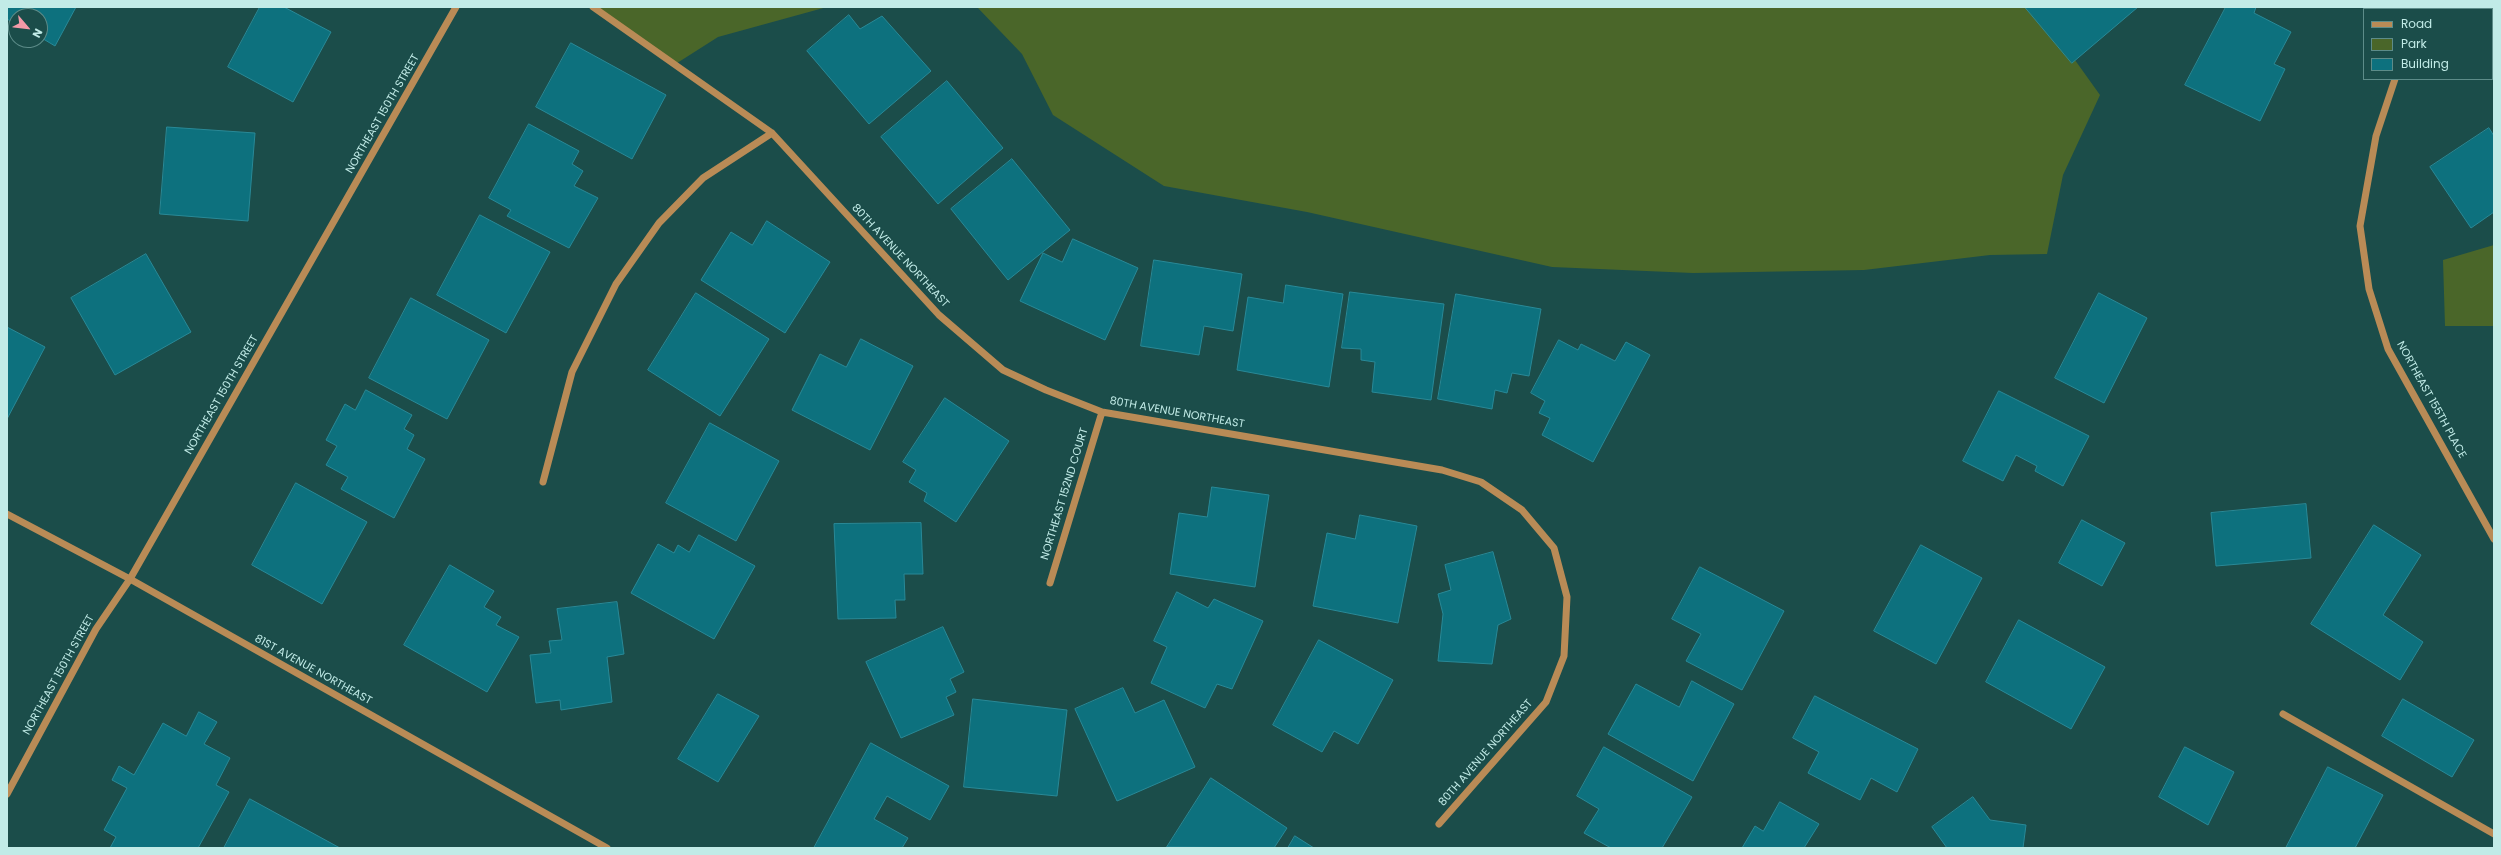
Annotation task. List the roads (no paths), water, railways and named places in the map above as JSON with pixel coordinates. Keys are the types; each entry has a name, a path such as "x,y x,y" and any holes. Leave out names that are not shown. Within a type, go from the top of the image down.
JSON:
{"street":[{"name":"NORTHEAST 150TH STREET","path":"7,794 96,629 130,579 456,7"},
{"name":"80TH AVENUE NORTHEAST","path":"593,7 772,133 939,315 1003,370 1046,390 1102,412 1442,470 1481,482 1522,510 1554,548 1567,596 1564,656 1546,702 1439,824"},
{"name":"NORTHEAST 155TH PLACE","path":"2395,80 2376,136 2360,226 2369,289 2388,349 2494,539"},
{"path":"542,482 572,372 616,284 659,223 704,178 772,133"},
{"name":"NORTHEAST 152ND COURT","path":"1050,582 1102,412"},
{"name":"81ST AVENUE NORTHEAST","path":"7,514 130,579 608,848"},
{"path":"2283,714 2494,834"}]}
